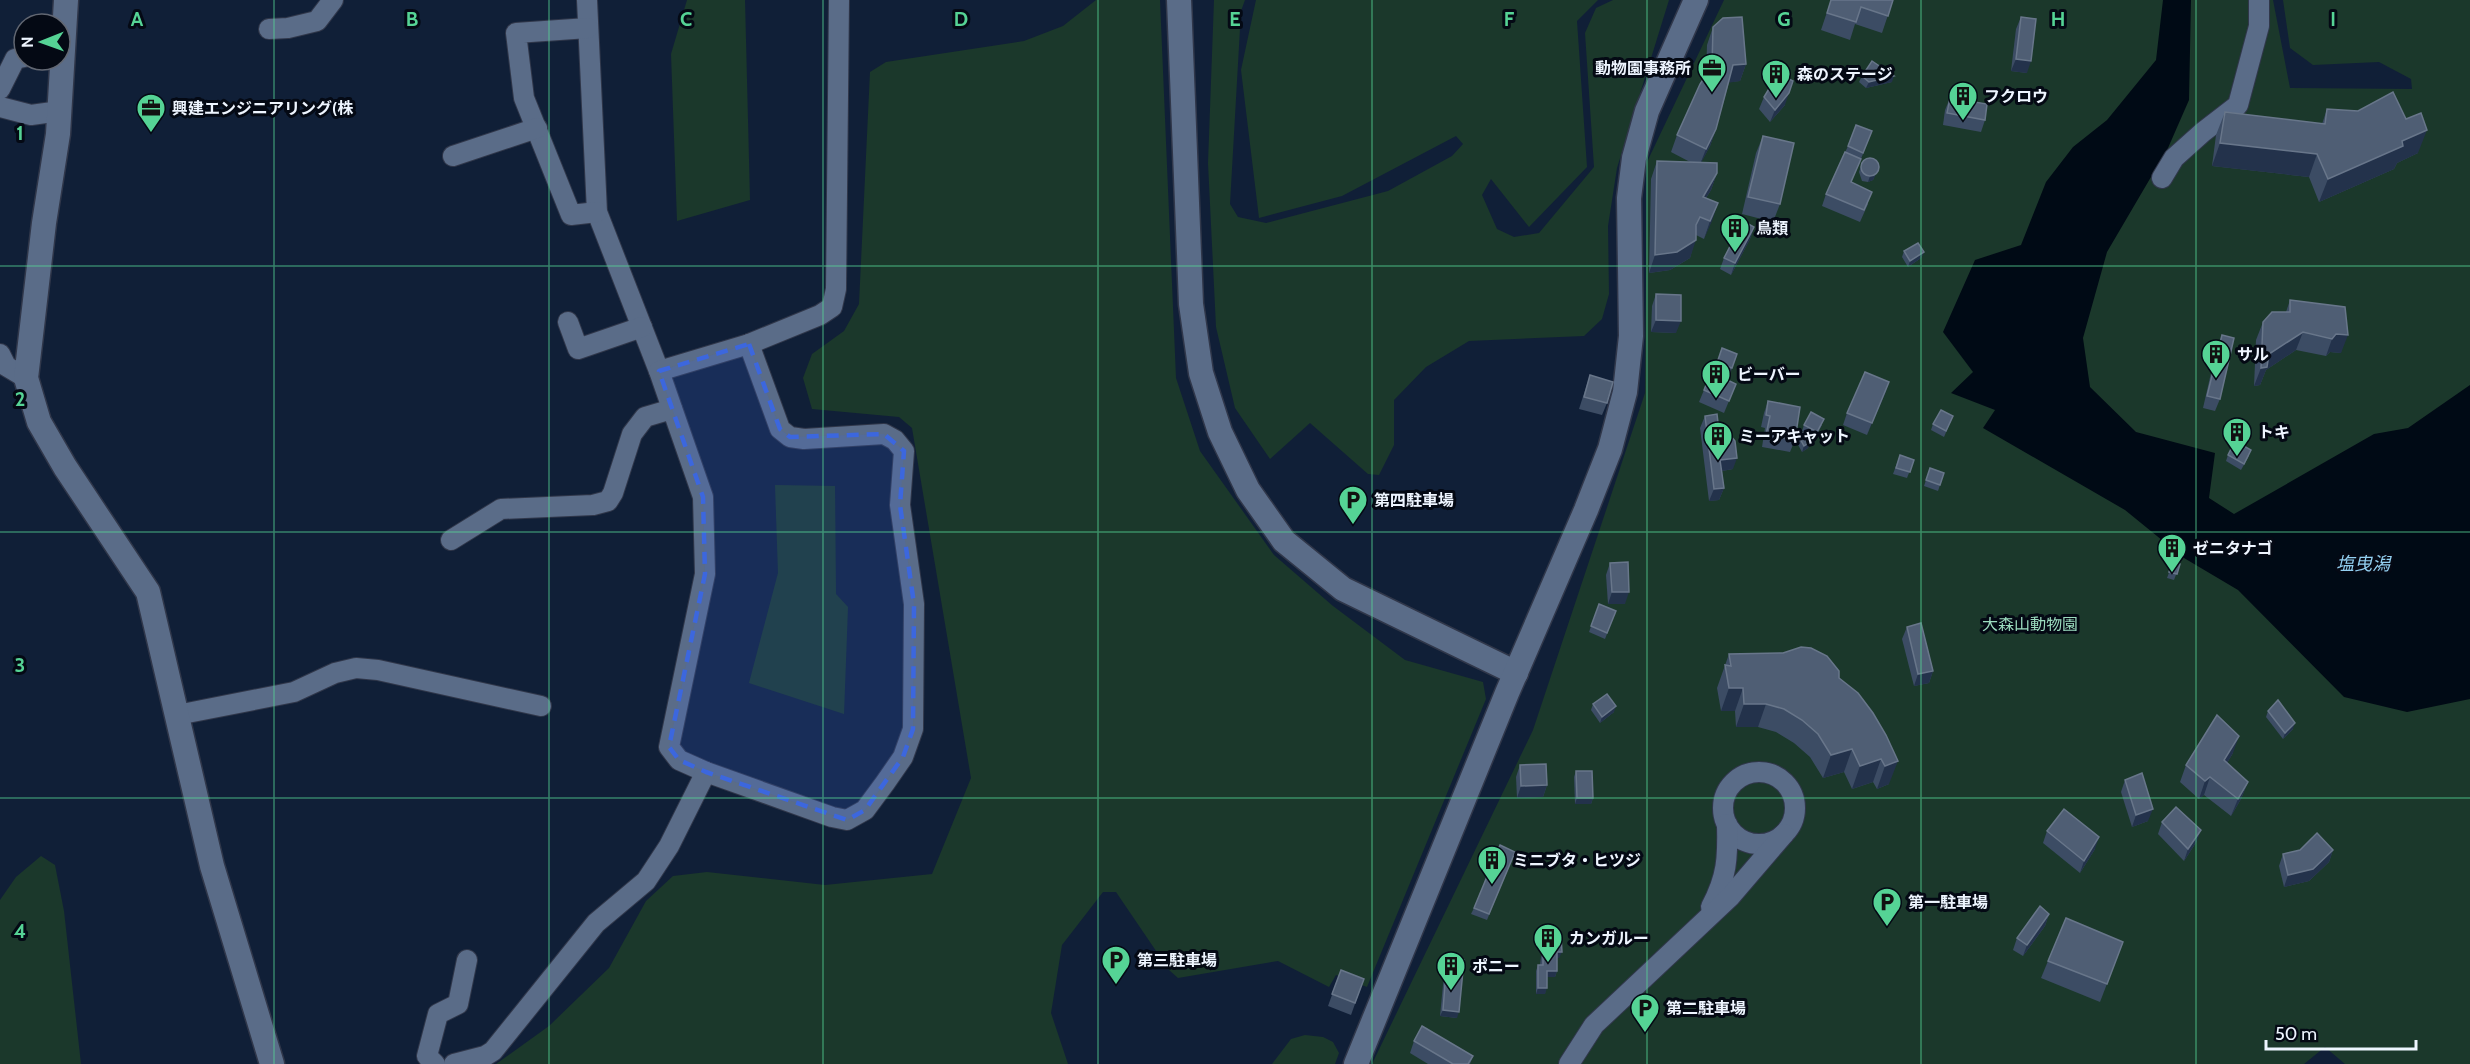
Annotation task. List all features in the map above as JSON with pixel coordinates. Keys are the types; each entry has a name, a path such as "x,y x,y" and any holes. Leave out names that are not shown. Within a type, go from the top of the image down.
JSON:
{"street":[{"path":"269,29 288,28 317,21 333,0"},
{"path":"586,0 597,212 704,497 705,574 669,747 679,760 706,772 832,817 847,820 865,810 885,783 903,757 913,729 914,604 900,505 904,451 895,440 884,434 804,439 790,437 780,429 748,344"},
{"path":"658,371 748,344 820,315 832,307 836,289 839,0"},
{"path":"1179,0 1191,304 1201,373 1220,432 1248,490 1284,541 1342,589 1516,672"},
{"path":"1356,1064 1610,449 1625,392 1631,336 1629,198 1634,158 1647,111 1696,0"},
{"path":"2162,178 2174,158 2238,105 2259,26 2259,0"},
{"path":"588,28 516,33 519,70 525,98 571,215 597,212"},
{"path":"0,89 12,65"},
{"path":"61,72 60,111 26,378 39,422 65,467 148,592 212,866 272,1064"},
{"path":"0,107 31,115 60,111"},
{"path":"453,156 537,128"},
{"path":"567,322 578,349 642,327"},
{"path":"0,354 6,366 26,378"},
{"path":"451,540 501,509 593,505 608,501 613,493 632,434 645,417 672,409"},
{"path":"177,715 294,692 335,673 356,668 378,670 541,706"},
{"path":"454,1064 484,1056 493,1051 596,923 646,881 669,846 706,772"},
{"path":"1569,1064 1594,1025 1730,897 1791,825 1794,814 1791,791 1778,778 1761,772 1744,776 1730,787 1724,798 1723,810 1727,824 1728,855 1726,872 1722,887 1704,920"},
{"path":"1727,824 1740,839 1751,843 1763,844 1774,841 1784,834"},
{"path":"435,1064 426,1056 438,1014 458,1004 467,960"}],"highlighted area":[{"path":"749,344 780,429 790,437 884,434 904,451 900,505 914,604 913,729 903,757 865,810 847,820 706,772 679,760 669,747 705,574 703,497 659,371"}],"green space":[{"path":"687,0 745,0 750,200 677,221 671,54"},
{"path":"1096,0 1160,0 1176,378 1200,451 1274,555 1333,606 1405,660 1483,682 1486,699 1367,987 1336,975 1329,987 1278,961 1178,978 1169,970 1116,892 1103,892 1062,945 1051,1013 1068,1064 496,1064 549,1026 609,968 646,901 673,876 707,872 825,885 932,874 971,778 912,428 899,417 812,409 803,378 812,354 844,331 859,304 870,72 886,62 1024,41 1063,26"},
{"path":"1214,0 1245,0 1241,11 1230,204 1238,217 1266,223 1388,191 1452,156 1463,144 1456,136 1342,196 1259,218 1241,70 1256,0 1598,0 1577,21 1587,167 1529,227 1491,179 1482,195 1497,229 1514,237 1539,233 1594,167 1585,33 1596,8 1613,0 1669,0 1617,168 1608,226 1609,294 1602,319 1584,336 1469,341 1426,367 1394,400 1394,445 1379,475 1368,474 1310,423 1270,459 1235,408 1216,327 1208,163"},
{"name":"大森山動物園","path":"1724,0 2273,0 2290,88 2412,89 2411,79 2379,62 2313,65 2290,48 2283,0 2470,0 2470,1064 2345,1064 2325,1047 2304,1064 1372,1064 1533,730 1645,393 1647,162"},
{"path":"775,485 835,486 836,594 848,607 844,714 749,683 778,573"},
{"path":"41,856 55,865 64,911 81,1064 0,1064 0,900 16,877"},
{"path":"1305,1035 1323,1037 1333,1042 1339,1053 1335,1064 1272,1064 1291,1039"}],"water":[{"name":"塩曳潟","path":"2163,0 2191,0 2189,100 2168,148 2107,252 2083,338 2090,387 2136,432 2215,453 2209,498 2234,514 2374,434 2408,428 2470,385 2470,699 2407,712 2344,697 2238,590 2184,558 2125,510 1983,428 1995,410 1951,393 1973,372 1943,332 1975,260 2021,245 2046,182 2073,147 2107,120 2156,60"}],"building":[{"path":"1831,0 1893,0 1888,16 1861,7 1856,22 1827,13"},
{"name":"動物園事務所","path":"1742,17 1746,64 1733,65 1716,129 1706,149 1677,135 1700,84 1712,66 1713,27 1723,18"},
{"path":"2021,17 2036,19 2031,61 2016,59"},
{"path":"1872,61 1894,76 1869,82 1862,76"},
{"path":"1778,74 1793,81 1789,93 1775,110 1764,97"},
{"path":"2393,92 2406,119 2421,113 2427,130 2402,141 2403,146 2328,179 2317,154 2220,143 2225,112 2325,124 2327,109 2358,111"},
{"path":"1950,98 1987,104 1985,120 1947,113"},
{"path":"1856,125 1872,131 1863,153 1848,146"},
{"path":"1763,136 1794,143 1780,204 1748,197"},
{"path":"1845,152 1861,159 1851,182 1872,192 1864,210 1826,194"},
{"path":"1870,158 1876,161 1879,167 1876,173 1870,176 1864,173 1861,167 1864,161"},
{"path":"1657,161 1717,163 1717,173 1703,197 1718,203 1710,221 1700,217 1696,225 1696,240 1677,252 1655,255"},
{"path":"1743,221 1754,227 1735,263 1724,258"},
{"path":"1918,243 1924,252 1910,261 1904,251"},
{"path":"1656,294 1681,295 1681,321 1656,320"},
{"path":"2290,300 2345,307 2348,335 2336,334 2332,339 2303,332 2269,354 2267,367 2261,368 2263,322 2272,312 2290,312"},
{"name":"サル","path":"2222,335 2234,338 2220,399 2207,396"},
{"path":"1722,348 1737,354 1732,368 1717,363"},
{"path":"1711,372 1736,384 1729,401 1704,390"},
{"path":"1865,372 1889,382 1872,423 1847,413"},
{"path":"1590,375 1613,382 1607,403 1584,397"},
{"path":"1768,401 1800,407 1795,440 1766,435 1770,416 1766,415"},
{"path":"1941,410 1953,416 1946,431 1933,424"},
{"path":"1811,412 1824,419 1817,432 1804,425"},
{"path":"1717,414 1719,431 1726,430 1735,441 1737,458 1720,460 1724,488 1714,489 1705,416"},
{"path":"1804,432 1810,442 1804,446 1798,435"},
{"path":"2235,441 2251,450 2244,464 2228,455"},
{"path":"1900,455 1914,460 1910,472 1896,468"},
{"path":"1930,468 1944,473 1940,485 1926,480"},
{"path":"1628,562 1629,592 1612,592 1610,563"},
{"path":"2173,562 2180,564 2177,574 2169,572"},
{"path":"1599,604 1616,611 1607,633 1591,626"},
{"path":"1921,623 1933,671 1918,674 1907,627"},
{"path":"1801,647 1811,648 1827,656 1839,671 1839,678 1858,693 1873,713 1898,761 1885,766 1881,759 1860,766 1852,749 1831,755 1818,734 1802,720 1784,709 1766,704 1744,704 1743,688 1729,688 1725,665 1731,666 1729,654 1783,653"},
{"path":"1607,694 1616,706 1602,717 1593,704"},
{"path":"2278,700 2295,723 2285,733 2268,711"},
{"path":"2217,715 2239,736 2224,760 2248,782 2238,799 2210,777 2205,781 2186,765"},
{"path":"1546,764 1547,785 1521,786 1520,765"},
{"path":"1576,771 1592,771 1593,798 1577,798"},
{"path":"2142,773 2153,809 2136,815 2125,780"},
{"path":"2176,807 2201,830 2188,849 2162,822"},
{"path":"2064,809 2099,837 2084,861 2047,831"},
{"path":"2317,833 2333,850 2313,869 2288,875 2283,854 2300,850"},
{"name":"ミニブタ・ヒツジ","path":"1500,845 1515,852 1489,914 1474,908"},
{"path":"2040,906 2049,914 2027,945 2017,938"},
{"path":"2066,918 2123,942 2107,984 2048,961"},
{"name":"カンガルー","path":"1549,936 1561,936 1562,952 1557,952 1557,971 1547,971 1547,988 1538,988 1538,965 1543,965 1543,951 1549,951"},
{"name":"ポニー","path":"1447,958 1464,960 1459,1012 1443,1010"},
{"path":"1341,970 1364,979 1355,1003 1332,994"},
{"path":"1422,1026 1473,1056 1468,1064 1453,1064 1414,1041"}],"place":[{"name":"動物園事務所","path":"1712,94"},
{"name":"森のステージ","path":"1776,100"},
{"name":"フクロウ","path":"1963,122"},
{"name":"興建エンジニアリング(株","path":"151,134"},
{"name":"鳥類","path":"1735,254"},
{"name":"サル","path":"2216,380"},
{"name":"ビーバー","path":"1716,400"},
{"name":"トキ","path":"2237,458"},
{"name":"ミーアキャット","path":"1718,462"},
{"name":"第四駐車場","path":"1353,526"},
{"name":"ゼニタナゴ","path":"2172,574"},
{"name":"ミニブタ・ヒツジ","path":"1492,886"},
{"name":"第一駐車場","path":"1887,928"},
{"name":"カンガルー","path":"1548,964"},
{"name":"第三駐車場","path":"1116,986"},
{"name":"ポニー","path":"1451,992"},
{"name":"第二駐車場","path":"1645,1034"}]}
